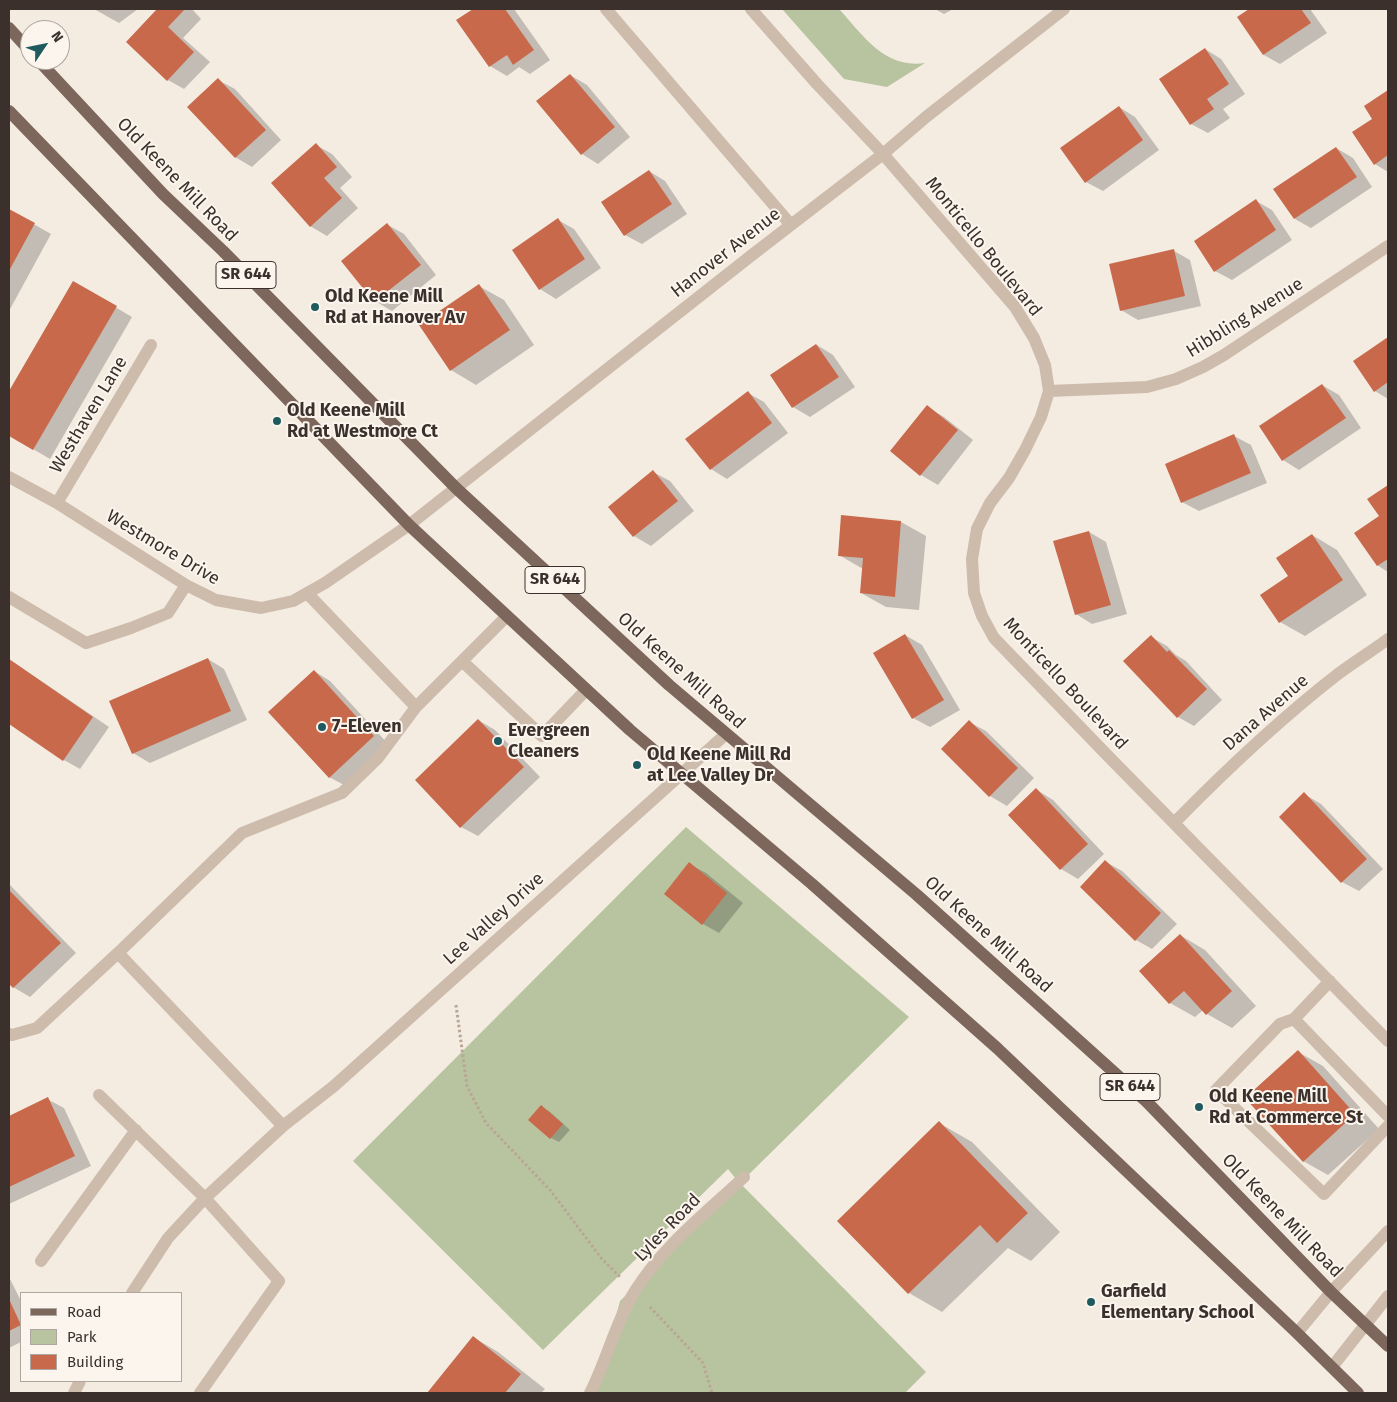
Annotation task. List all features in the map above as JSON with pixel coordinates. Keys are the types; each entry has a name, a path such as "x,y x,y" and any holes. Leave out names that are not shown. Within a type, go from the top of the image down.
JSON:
{"main road":[{"path":"9,28 20,40"},
{"name":"Old Keene Mill Road","path":"47,70 164,194 223,251 456,488 669,685 916,895 1147,1102 1331,1292 1388,1346"},
{"name":"SR 644","path":"9,111 409,525 630,730 812,884 991,1042 1358,1393"}],"street":[{"path":"606,9 791,225"},
{"name":"Monticello Boulevard","path":"751,9 817,84 883,154 1015,307 1034,338 1045,365 1049,390 1041,417 1010,478 990,503 978,529 972,559 974,593 982,616 994,638 1388,1041"},
{"name":"Hanover Avenue","path":"409,525 883,154 926,117 1064,9"},
{"name":"Hibbling Avenue","path":"1049,390 1147,387 1176,379 1224,355 1388,246"},
{"name":"Westhaven Lane","path":"57,503 151,345"},
{"name":"Westmore Drive","path":"9,477 57,503 186,585 216,600 261,608 293,601 325,582 409,525"},
{"path":"9,597 86,643 168,613 186,585"},
{"path":"306,593 416,707"},
{"path":"9,1034 12,1035 37,1028 242,833 342,794 378,758 416,707 507,616"},
{"name":"Dana Avenue","path":"1175,822 1275,726 1338,674 1388,639"},
{"path":"462,661 542,736 586,690"},
{"name":"Lee Valley Drive","path":"133,1292 168,1238 205,1198 284,1126 334,1086 726,734"},
{"path":"118,953 284,1126"},
{"path":"1330,981 1294,1019 1280,1024 1216,1090 1324,1194 1388,1126"},
{"path":"1294,1019 1388,1116"},
{"path":"99,1095 205,1198 280,1281 200,1393"},
{"path":"41,1262 136,1130"},
{"name":"Lyles Road","path":"590,1393 621,1318 634,1292 651,1268 671,1245 744,1177"},
{"path":"1297,1333 1331,1292 1388,1231"},
{"path":"1332,1367 1388,1296"}],"path":[{"path":"452,980 467,1086 486,1123 550,1190 601,1258 703,1363 712,1393"}],"green space":[{"path":"782,9 839,9 866,39 886,55 898,61 925,63 887,87 844,79"},
{"path":"686,827 909,1017 740,1183 926,1372 905,1393 596,1393 620,1301 740,1184 728,1169 543,1350 353,1161"}],"building":[{"path":"157,9 185,9 168,27 194,52 167,81 126,42"},
{"path":"473,9 505,9 534,50 513,65 507,55 489,67 456,20"},
{"path":"1249,9 1301,9 1311,23 1263,55 1237,17"},
{"path":"1205,48 1229,84 1207,99 1214,109 1190,125 1159,79"},
{"path":"570,74 615,127 581,155 536,101"},
{"path":"218,78 266,130 235,158 187,107"},
{"path":"1388,90 1388,155 1374,165 1352,132 1372,119 1364,106"},
{"path":"1119,106 1143,140 1085,183 1060,148"},
{"path":"316,143 337,167 324,178 342,198 310,227 271,183"},
{"path":"1336,147 1357,177 1294,219 1273,189"},
{"path":"649,170 672,204 624,236 601,202"},
{"path":"1256,199 1276,230 1214,272 1194,241"},
{"path":"9,209 35,223 9,271"},
{"path":"558,218 585,259 539,290 512,250"},
{"path":"387,223 421,265 374,302 341,261"},
{"path":"1174,249 1185,296 1120,311 1109,264"},
{"path":"73,281 117,306 33,450 9,436 9,391"},
{"path":"479,284 510,330 450,371 419,325"},
{"path":"1388,337 1388,382 1374,392 1353,361"},
{"path":"816,344 839,377 792,408 770,375"},
{"path":"1322,384 1346,418 1282,461 1259,426"},
{"path":"748,391 772,423 710,470 685,439"},
{"path":"927,405 958,430 920,476 890,451"},
{"path":"1234,434 1251,473 1181,503 1165,464"},
{"path":"653,470 678,501 633,537 608,507"},
{"path":"1388,485 1388,559 1377,566 1354,533 1379,516 1367,499"},
{"path":"841,515 901,521 895,597 860,593 863,558 838,556"},
{"path":"1089,531 1111,605 1075,615 1053,541"},
{"path":"1312,534 1343,580 1279,623 1260,595 1288,576 1276,558"},
{"path":"905,634 944,700 912,719 873,653"},
{"path":"1151,635 1167,652 1169,650 1207,689 1177,718 1123,661"},
{"path":"208,658 231,711 132,754 109,701"},
{"path":"9,659 93,717 63,761 9,724"},
{"path":"314,670 374,736 329,778 268,712"},
{"path":"478,719 524,767 460,828 415,780"},
{"path":"969,720 1018,768 989,797 941,749"},
{"path":"1036,788 1088,844 1060,870 1008,815"},
{"path":"1304,792 1367,859 1341,883 1279,817"},
{"path":"1105,860 1161,913 1135,941 1080,887"},
{"path":"689,862 727,893 702,925 664,894"},
{"path":"9,890 61,943 13,988 9,984"},
{"path":"1180,934 1232,991 1206,1015 1184,991 1169,1004 1139,971"},
{"path":"1298,1050 1355,1114 1303,1162 1245,1098"},
{"path":"48,1097 75,1156 9,1187 9,1116"},
{"path":"541,1105 563,1124 550,1139 528,1120"},
{"path":"939,1121 1028,1213 997,1243 980,1225 908,1294 837,1221"},
{"path":"9,1299 20,1326 9,1331"},
{"path":"473,1336 521,1374 505,1393 427,1393"}],"place":[{"name":"Old Keene Mill Rd at Hanover Av","path":"315,307"},
{"name":"Old Keene Mill Rd at Westmore Ct","path":"277,421"},
{"name":"7-Eleven","path":"322,727"},
{"name":"Evergreen Cleaners","path":"498,741"},
{"name":"Old Keene Mill Rd at Lee Valley Dr","path":"637,765"},
{"name":"Old Keene Mill Rd at Commerce St","path":"1199,1107"},
{"name":"Garfield Elementary School","path":"1091,1302"}]}
